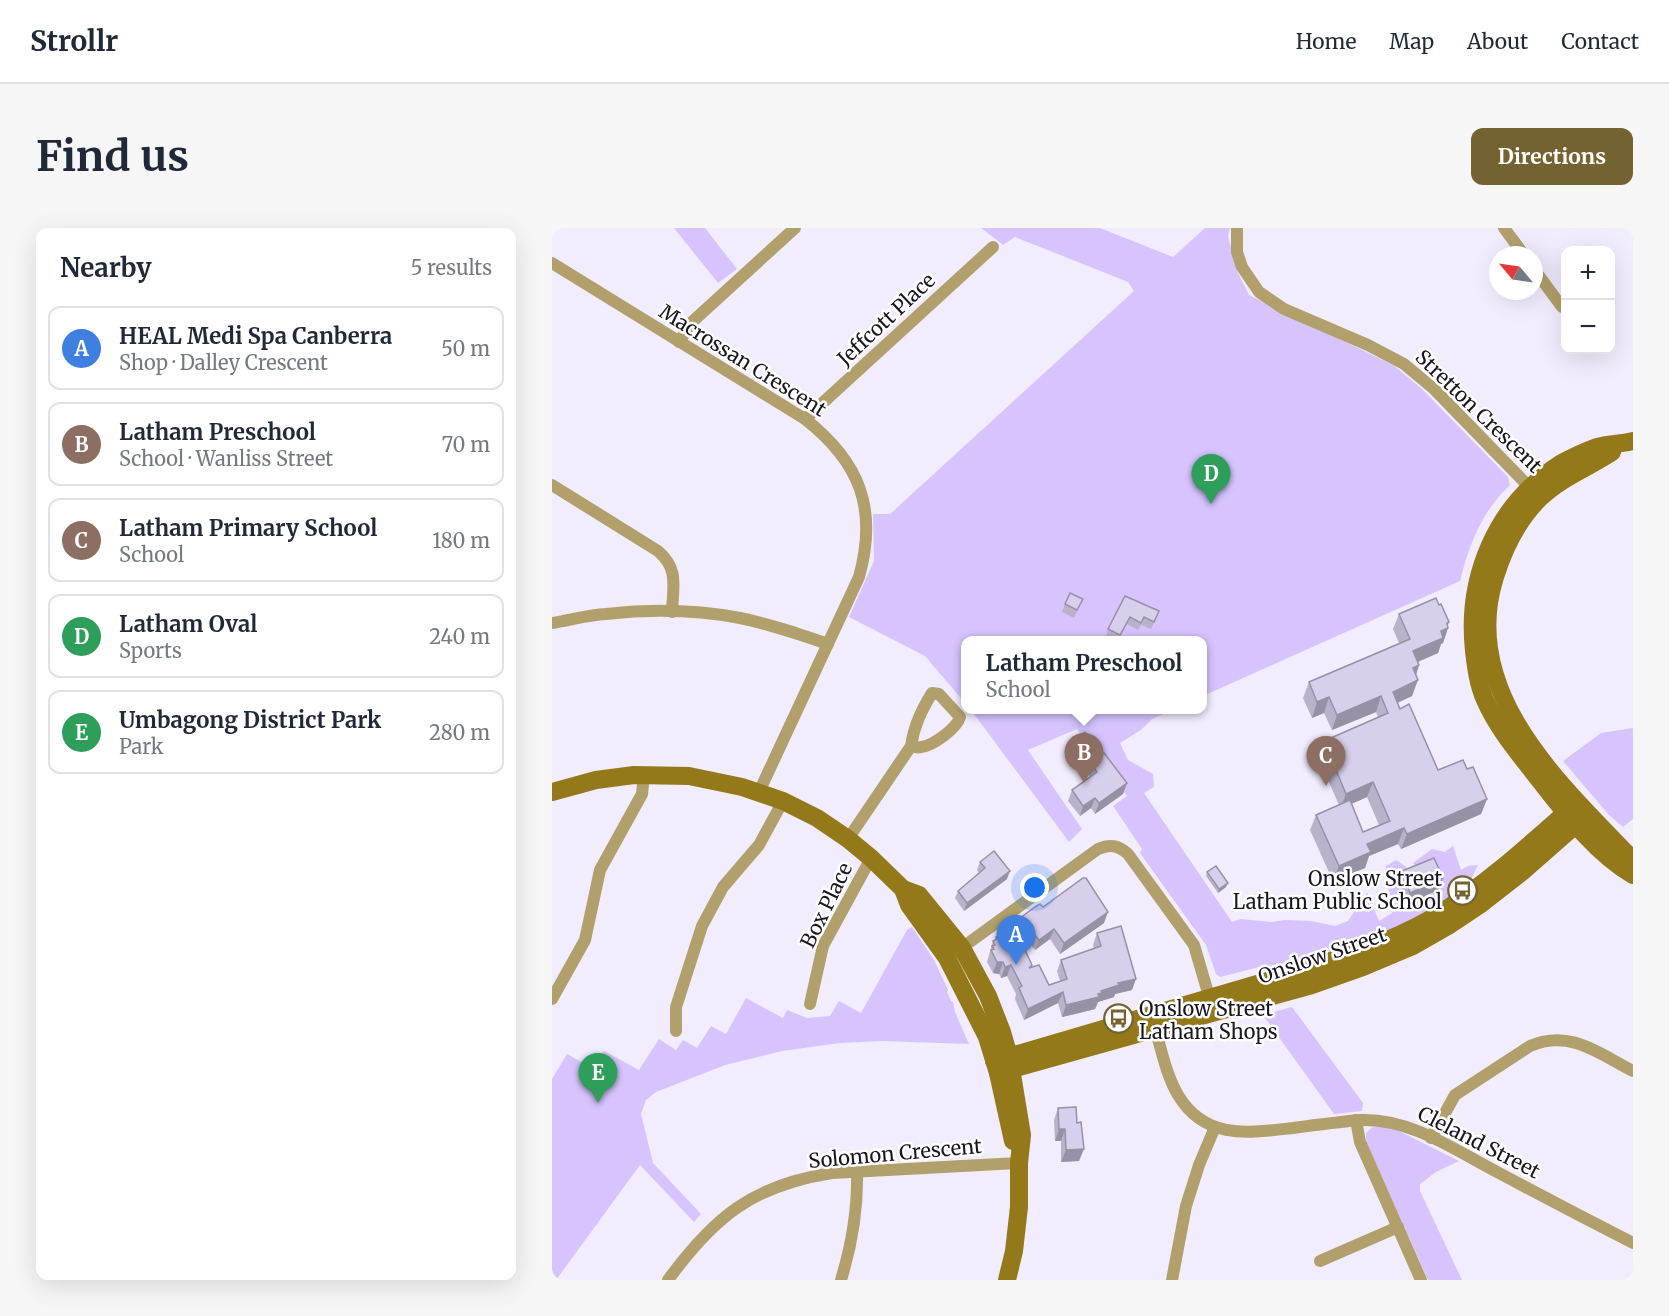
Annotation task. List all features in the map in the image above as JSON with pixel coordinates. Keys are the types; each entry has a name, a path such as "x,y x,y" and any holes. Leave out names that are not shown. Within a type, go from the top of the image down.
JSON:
{"street":[{"name":"Stretton Crescent","path":"1237,228 1235,237 1239,260 1246,276 1259,292 1284,309 1368,345 1404,364 1434,389 1535,493"},
{"path":"1504,228 1517,246"},
{"path":"679,342 692,322 792,229"},
{"name":"Jeffcott Place","path":"805,419 993,247"},
{"name":"Macrossan Crescent","path":"552,263 805,419 826,436 844,456 857,479 865,505 867,532 865,556 859,577 759,792"},
{"path":"1543,281 1561,306"},
{"path":"1630,442 1535,493 1500,560 1488,609 1487,640 1498,688 1518,727 1552,773 1577,813 1621,868 1633,875"},
{"path":"552,485 658,551 668,560 673,576 672,612"},
{"path":"552,623 607,614 672,612 740,618 785,629 828,644"},
{"path":"848,839 911,746 919,716 932,693 939,694 960,717 959,722 942,737 923,747 911,746"},
{"path":"552,999 585,940 600,870 642,794 644,775"},
{"path":"552,792 596,780 644,775 707,779 759,792 817,818 848,839 903,889 909,905 954,953 979,1020 1003,1065 1010,1134 1019,1163 1019,1207 1014,1251 1007,1280"},
{"path":"676,1031 676,1007 702,926 723,887 759,845 783,801"},
{"path":"1577,813 1633,860"},
{"name":"Onslow Street","path":"1003,1065 1212,1005 1357,952 1410,939 1481,904 1522,872 1577,813"},
{"path":"954,953 1098,849 1113,846 1128,854 1194,945 1212,1005"},
{"name":"Box Place","path":"810,1004 823,946 871,858"},
{"name":"Cleland Street","path":"1154,1022 1170,1076 1178,1094 1197,1116 1215,1127 1245,1133 1356,1120 1378,1119 1394,1122 1431,1138 1633,1243"},
{"path":"1431,1138 1455,1095 1530,1046 1542,1041 1569,1040 1633,1071"},
{"path":"1356,1120 1360,1142 1421,1280"},
{"path":"1172,1280 1186,1206 1215,1127"},
{"name":"Solomon Crescent","path":"668,1280 689,1251 710,1228 741,1205 769,1190 808,1177 857,1171 1019,1163"},
{"path":"841,1280 853,1234 857,1171"},
{"path":"1320,1261 1398,1227"}],"shaded area":[{"path":"674,228 705,228 737,269 718,283"},
{"path":"981,228 1100,228 1173,257 1205,228 1230,228 1228,236 1237,271 1249,295 1393,365 1421,388 1508,477 1510,485 1484,517 1478,529 1460,581 1207,694 1207,636 961,636 961,698 925,656 849,617 874,561 873,514 890,514 1134,291 1128,282 1015,237 1003,245"},
{"path":"974,714 1164,714 1152,719 1141,730 1120,743 1128,760 1153,774 1154,787 1144,793 1232,922 1241,919 1271,922 1311,921 1335,926 1348,921 1367,892 1379,921 1392,913 1395,904 1387,886 1386,866 1396,860 1405,866 1411,875 1399,882 1399,893 1405,903 1434,893 1439,888 1413,863 1432,849 1445,852 1453,846 1461,870 1468,866 1478,865 1467,887 1404,924 1365,941 1275,973 1263,966 1220,977 1216,974 1206,945 1140,853 1142,849 1113,806 1127,796 1077,729 1028,750 1082,829 1069,842"},
{"path":"1633,728 1633,819 1623,827 1609,815 1563,761 1601,733"},
{"path":"912,927 934,960 969,1044 882,1041 840,1043 782,1051 725,1065 656,1092 646,1100 641,1114 653,1163 701,1214 694,1222 640,1165 556,1280 552,1280 552,1079 567,1054 594,1069 604,1051 639,1070 659,1039 676,1050 683,1040 697,1048 711,1026 726,1034 746,998 783,1018 787,1010 807,1018 830,1016 839,1001 861,1013 907,930"},
{"path":"1292,1007 1363,1103 1362,1111 1334,1114 1263,1015"},
{"path":"1373,1127 1391,1127 1459,1161 1436,1172 1420,1184 1420,1191 1462,1280 1428,1280 1366,1142 1366,1133"}],"building":[{"path":"1070,593 1083,599 1077,610 1065,604"},
{"path":"1125,596 1159,611 1154,622 1144,617 1141,623 1130,617 1120,635 1108,629"},
{"path":"1436,598 1449,622 1447,623 1448,628 1441,631 1443,638 1413,651 1419,665 1413,668 1418,680 1393,692 1400,709 1409,704 1438,770 1463,760 1467,769 1473,767 1487,799 1407,834 1404,828 1367,844 1371,852 1339,866 1316,815 1350,800 1363,832 1390,821 1373,782 1346,794 1324,741 1388,713 1381,696 1337,715 1329,697 1317,702 1309,682 1410,639 1399,614"},
{"path":"1085,732 1127,783 1099,803 1095,798 1083,806 1072,790 1097,772 1075,739"},
{"path":"994,851 1010,871 967,903 958,891 985,868 980,862"},
{"path":"1434,858 1443,878 1410,893 1402,871"},
{"path":"1216,866 1228,883 1219,889 1207,872"},
{"path":"1086,878 1108,912 1064,943 1054,929 1039,940 1020,918 1040,904 1043,907"},
{"path":"1121,926 1136,979 1118,983 1119,985 1101,991 1102,993 1098,994 1099,997 1066,1005 1063,992 1028,1009 1019,988 1022,986 1011,965 1005,967 1003,962 997,962 991,950 994,949 992,946 995,945 993,941 997,939 996,937 1005,932 1016,952 1024,948 1032,965 1029,968 1039,965 1049,985 1067,979 1061,960 1101,946 1097,933"},
{"path":"1076,1107 1077,1123 1081,1122 1084,1149 1066,1150 1065,1129 1059,1129 1058,1108"}],"place":[{"name":"Latham Oval","path":"1211,504"},
{"name":"Latham Preschool","path":"1084,783"},
{"name":"Latham Primary School","path":"1326,786"},
{"name":"Onslow Street Latham Public School","path":"1463,890"},
{"name":"HEAL Medi Spa Canberra","path":"1016,965"},
{"name":"Onslow Street Latham Shops","path":"1118,1019"},
{"name":"Umbagong District Park","path":"598,1103"}]}
